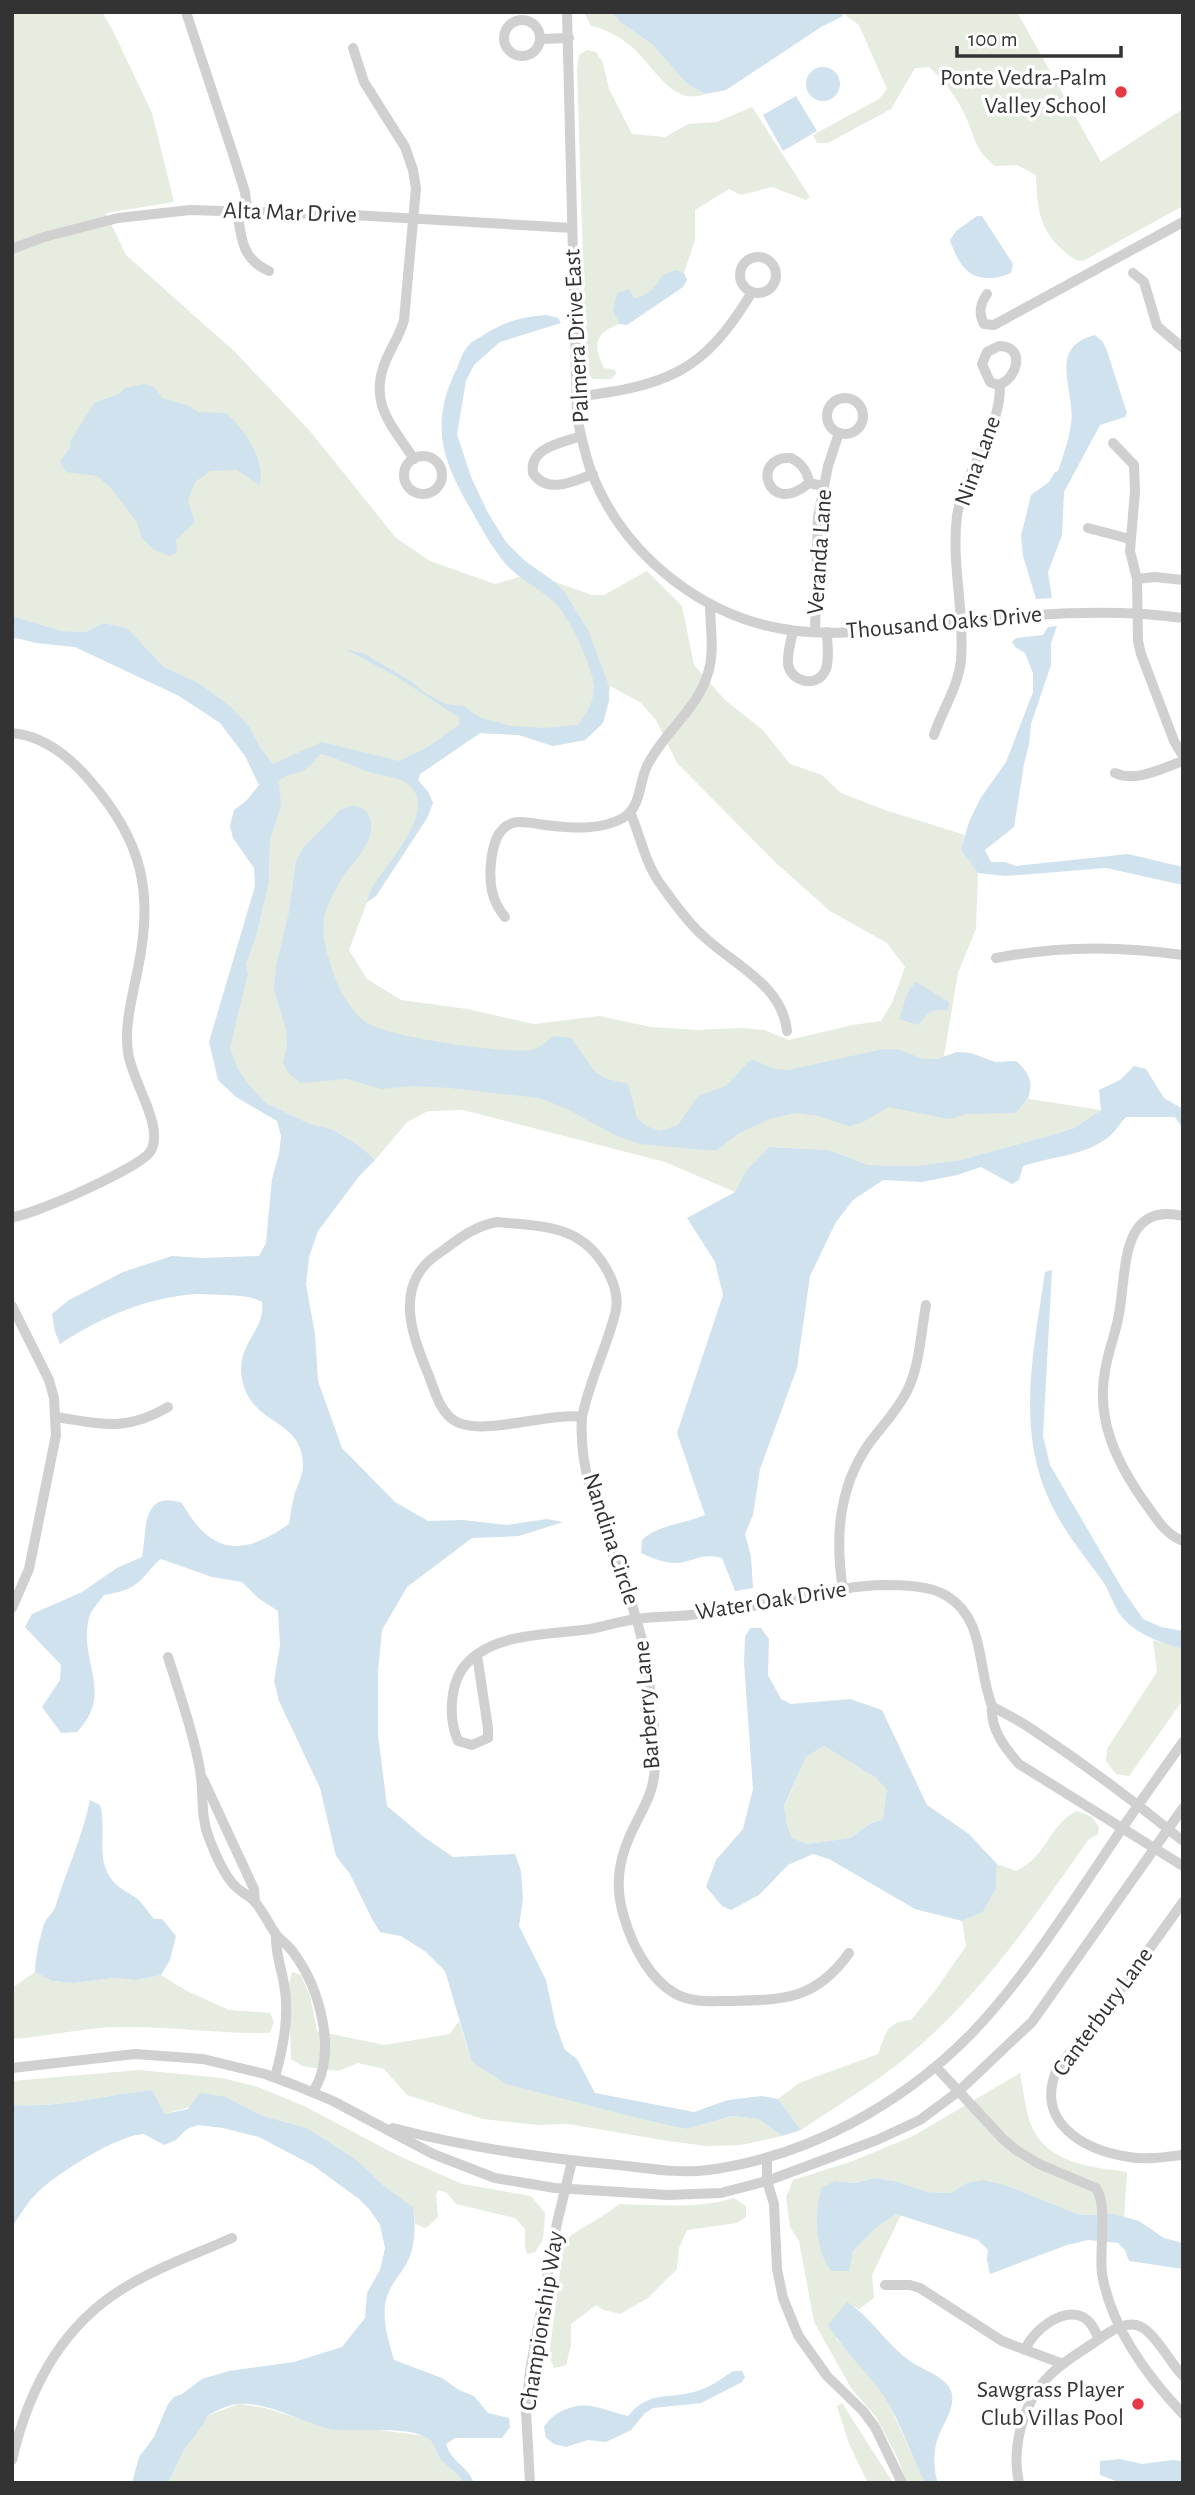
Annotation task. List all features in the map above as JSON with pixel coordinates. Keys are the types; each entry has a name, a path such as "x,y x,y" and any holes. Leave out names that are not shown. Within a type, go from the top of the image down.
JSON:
{"street":[{"path":"187,12 245,192 242,210 246,252 257,265 269,271"},
{"name":"Palmera Drive East","path":"567,12 576,397 581,436 593,474 614,515 642,551 682,587 710,604"},
{"path":"540,39 569,38"},
{"path":"353,48 364,82 410,158 415,182 404,320 382,370 378,390 382,409 414,459"},
{"name":"Alta Mar Drive","path":"12,249 52,235 118,218 190,210 242,210 572,228"},
{"path":"987,294 983,301 981,318 984,324 994,325 1183,222"},
{"path":"1133,274 1144,282 1157,326 1183,348"},
{"path":"576,397 643,386 684,369 720,338 752,292"},
{"name":"Nina Lane","path":"934,735 958,678 961,621 957,515 998,407 1000,385"},
{"name":"Veranda Lane","path":"815,632 816,545 823,486 839,433"},
{"path":"581,436 553,445 536,456 533,473 542,482 556,485 593,474"},
{"path":"1113,443 1134,465 1135,491 1130,539 1137,579 1138,641 1183,759 1146,774 1133,776 1115,773"},
{"path":"809,483 823,486"},
{"path":"1088,528 1130,539"},
{"path":"1137,579 1155,577 1183,580"},
{"path":"505,917 495,903 489,879 494,842 505,827 522,822 592,827 623,818 630,812 636,802 647,766 656,750 704,685 711,656 710,604"},
{"name":"Thousand Oaks Drive","path":"710,604 736,616 793,631 815,632 1073,612 1183,618"},
{"path":"793,631 788,663 791,674 799,680 811,681 826,670 827,632"},
{"path":"12,733 47,744 89,779 118,818 137,859 143,878 146,917 145,938 129,1014 128,1052 133,1074 150,1113 155,1136 150,1152 133,1166 32,1213 12,1217"},
{"path":"630,812 650,867 660,884 699,933 776,998 783,1009 788,1031"},
{"path":"996,958 1028,952 1142,949 1183,955"},
{"path":"1183,1216 1172,1213 1153,1216 1145,1220 1131,1236 1118,1317 1102,1390 1105,1422 1119,1462 1164,1529 1183,1541"},
{"name":"Nandina Circle","path":"582,1417 562,1416 473,1427 456,1422 448,1416 427,1373 410,1318 410,1295 415,1280 426,1264 464,1234 485,1224 497,1222 554,1228 567,1232 590,1246 611,1277 617,1304 582,1417 583,1448 590,1484 609,1546 637,1619"},
{"path":"843,1590 838,1542 839,1521 848,1485 865,1449 904,1399 910,1385 926,1305"},
{"path":"12,1306 49,1380 56,1417 54,1454 34,1551 21,1591 12,1608"},
{"path":"56,1417 125,1424 150,1418 168,1407"},
{"name":"Water Oak Drive","path":"477,1655 492,1646 520,1638 591,1629 637,1619 761,1605 862,1586 893,1585 933,1590 959,1605 974,1629 992,1706 991,1718 1006,1749 1019,1763 1183,1866"},
{"name":"Barberry Lane","path":"637,1619 647,1663 655,1772 648,1798 621,1857 618,1885 624,1919 642,1959 664,1985 687,1999 778,2000 817,1985 831,1975 849,1953"},
{"path":"477,1655 488,1738 480,1743 464,1744 458,1741 453,1730 455,1689 460,1672 477,1655"},
{"path":"168,1657 191,1727 201,1773 202,1816 215,1854 233,1885 255,1902 276,1935 293,1952 308,1978 322,2023 325,2065 321,2080 313,2092"},
{"path":"992,1706 1048,1740 1183,1841"},
{"path":"375,2123 472,2147 572,2161 666,2170 705,2171 792,2151 863,2117 936,2067 972,2032 1043,1945 1183,1742"},
{"path":"201,1773 254,1889 255,1902"},
{"path":"12,2068 106,2056 173,2055 234,2065 313,2092 433,2154 495,2178 566,2188 668,2195 721,2193 766,2181 877,2140 920,2120 959,2091 1032,2022 1183,1808"},
{"name":"Canterbury Lane","path":"1183,1902 1117,1994 1057,2069 1051,2087 1054,2110 1061,2124 1068,2132 1092,2147 1130,2157 1183,2155"},
{"path":"275,2077 284,2044 286,1999 275,1948 276,1935"},
{"path":"936,2067 1016,2150 1039,2164 1096,2188 1102,2201 1100,2245 1102,2276 1107,2294 1121,2327 1147,2374 1183,2414"},
{"path":"767,2158 766,2181 774,2204 777,2269 783,2298 798,2336 827,2376 863,2411 875,2427 902,2483"},
{"name":"Championship Way","path":"530,2483 526,2411 530,2371 572,2161"},
{"path":"12,2460 36,2388 60,2347 80,2323 100,2305 131,2284 232,2238"},
{"path":"885,2285 902,2284 920,2288 1002,2341 1063,2364"},
{"path":"1025,2350 1033,2335 1068,2315 1084,2318 1091,2323 1099,2339"},
{"path":"1019,2483 1016,2448 1023,2422 1038,2389 1063,2364 1099,2339 1121,2327 1134,2325 1146,2330 1183,2376"}],"shaded area":[{"path":"12,12 102,12 152,113 174,202 106,213 126,255 234,351 309,430 396,538 430,561 495,584 519,577 555,582 592,595 604,595 647,571 682,606 694,665 725,700 763,730 790,764 822,775 841,793 965,835 961,850 978,873 976,929 958,973 944,1056 966,1054 985,1061 1016,1061 1028,1078 1029,1099 1101,1110 1074,1128 1052,1135 960,1160 916,1166 868,1165 829,1150 769,1147 746,1171 735,1192 665,1162 463,1110 428,1111 407,1122 375,1160 361,1147 332,1129 310,1124 266,1103 238,1069 229,1048 240,1008 246,964 257,934 269,882 270,840 281,807 273,764 250,727 230,706 199,683 164,667 127,628 104,623 85,632 62,631 12,616","holes":["610,686 640,702 656,720 677,763 776,863 830,911 887,943 905,967 892,1003 881,1021 789,1040 764,1030 651,1027 599,1016 534,1024 467,1009 401,1000 367,979 349,950 367,902 376,896 427,818 433,803 418,780 420,774 480,733 519,735 553,746 585,740 603,723"]},
{"path":"584,12 612,12 620,22 653,45 686,83 705,94 682,95 672,89 631,46 612,33 591,26"},
{"path":"841,12 1017,12 1101,162 1183,109 1183,206 1083,261 1075,259 1056,243 1044,226 1037,197 1036,175 1017,165 995,166 988,160 976,143 958,101 929,67 915,68 891,109 828,143 817,143 813,135 879,99 887,89 859,25"},
{"path":"587,50 596,52 603,63 609,89 632,134 665,137 688,124 717,122 752,107 810,197 806,200 772,187 741,195 729,189 695,210 695,240 684,273 664,275 650,293 644,297 632,298 613,311 619,324 600,336 598,353 604,368 615,370 616,374 611,379 593,379 588,374 586,353 577,69 579,55"},
{"path":"1153,1640 1183,1649 1183,1700 1129,1776 1116,1774 1106,1761 1107,1749 1157,1672"},
{"path":"824,1746 876,1778 888,1790 883,1819 868,1825 850,1838 807,1844 792,1838 784,1807 806,1757"},
{"path":"1077,1811 1092,1817 1099,1827 1098,1834 1088,1840 1023,1931 975,1990 923,2043 894,2067 801,2130 778,2099 799,2083 878,2054 888,2030 896,2023 911,2020 966,1946 962,1921 983,1912 996,1888 997,1864 1016,1871 1026,1865 1035,1858 1060,1824"},
{"path":"35,1972 52,1981 73,1983 114,1978 136,1980 161,1975 185,1990 229,2010 270,2013 274,2022 270,2033 115,2027 12,2039 12,1988"},
{"path":"292,1972 301,1975 310,1996 317,2031 384,2045 450,2034 459,2021 472,2062 685,2129 733,2116 759,2119 782,2136 741,2145 707,2146 568,2124 539,2125 483,2119 407,2095 384,2069 358,2063 338,2071 302,2066 291,2059 289,1984"},
{"path":"139,2070 222,2078 258,2087 304,2106 397,2155 462,2184 531,2196 545,2213 543,2240 535,2252 527,2254 525,2229 515,2218 456,2204 447,2193 439,2190 436,2194 438,2217 426,2228 415,2224 413,2207 383,2185 357,2160 307,2128 263,2116 226,2097 165,2114 152,2090 65,2103 12,2105 12,2081"},
{"path":"1020,2073 1030,2122 1046,2146 1057,2155 1084,2165 1127,2172 1124,2217 1114,2214 1080,2215 1008,2186 967,2183 951,2193 927,2192 895,2181 874,2178 855,2183 835,2181 848,2271 853,2251 878,2226 896,2214 901,2215 872,2275 874,2298 859,2309 846,2303 836,2339 870,2376 888,2402 925,2483 903,2483 905,2478 897,2457 876,2417 851,2388 814,2322 799,2241 790,2227 786,2197 793,2180 853,2161 913,2136"},
{"path":"734,2198 746,2206 746,2217 737,2223 687,2230 679,2248 677,2269 648,2298 620,2314 596,2305 571,2324 571,2346 566,2365 554,2368 549,2356 564,2241 619,2204 692,2205"},
{"path":"842,2403 893,2483 868,2483 849,2444 837,2406"},
{"path":"238,2404 272,2410 338,2428 372,2429 425,2436 433,2443 439,2458 456,2472 463,2483 168,2483 184,2450 207,2416"}],"water":[{"path":"612,12 841,12 843,16 821,27 726,90 705,94 686,83 653,45 620,22"},
{"path":"823,67 835,72 840,84 835,96 823,101 811,96 806,84 811,72"},
{"path":"796,96 817,131 783,151 763,115"},
{"path":"977,216 982,216 1013,264 1011,273 999,277 979,277 959,261 950,240 956,231"},
{"path":"675,270 684,273 687,280 683,287 627,325 619,324 613,311 617,293 629,289 634,298 643,296 663,275"},
{"path":"546,315 558,318 561,323 500,342 474,365 466,381 457,434 471,477 506,542 525,561 555,582 588,630 609,686 609,701 603,723 585,740 553,746 519,735 480,733 420,774 418,780 433,803 427,818 376,896 367,902 373,885 413,826 418,806 417,796 412,788 397,779 321,754 304,770 282,778 279,781 281,807 270,840 269,882 257,934 246,964 248,974 230,1048 238,1069 266,1103 310,1124 332,1129 361,1147 375,1160 360,1175 318,1231 309,1257 306,1284 315,1334 318,1381 342,1448 395,1502 428,1521 463,1520 507,1525 547,1519 563,1522 519,1536 472,1538 407,1587 382,1630 378,1671 378,1735 387,1806 453,1857 515,1854 521,1871 523,1899 519,1926 546,1980 556,2026 565,2050 577,2059 595,2093 694,2112 728,2100 762,2096 778,2099 801,2130 782,2136 759,2119 732,2116 686,2129 642,2119 506,2084 472,2062 445,1971 426,1952 401,1936 380,1932 350,1874 336,1856 320,1788 279,1701 274,1681 280,1645 278,1611 258,1598 242,1582 212,1577 161,1559 140,1581 121,1591 104,1595 90,1615 87,1634 95,1690 93,1703 88,1717 77,1732 61,1733 42,1707 60,1680 61,1665 25,1627 32,1614 82,1592 117,1568 142,1557 148,1515 159,1502 169,1500 182,1503 204,1533 229,1545 242,1546 272,1535 289,1524 303,1466 301,1450 295,1439 257,1408 243,1383 242,1358 259,1322 262,1302 240,1296 180,1296 144,1304 108,1317 60,1344 55,1332 52,1314 69,1300 123,1272 172,1256 259,1256 266,1243 272,1179 281,1136 277,1121 236,1097 218,1080 209,1042 255,886 254,868 233,838 230,826 234,810 246,801 259,785 245,756 220,723 179,696 75,647 36,643 12,637 12,616 62,631 85,632 104,623 127,628 164,667 199,683 230,706 250,727 273,764 322,742 399,761 426,748 459,725 460,718 394,675 345,649 365,654 412,682 425,693 446,704 464,706 481,718 512,726 544,728 578,725 587,712 594,692 590,668 580,644 557,605 510,568 495,549 460,490 442,440 444,406 467,347 505,324"},
{"path":"1095,335 1103,342 1107,351 1127,413 1125,417 1100,425 1064,492 1062,535 1048,572 1052,598 1036,599 1023,556 1021,536 1031,495 1049,482 1058,471 1067,442 1071,411 1067,359 1071,349 1080,341"},
{"path":"145,384 155,388 162,398 189,406 198,412 226,413 252,446 261,475 260,485 237,470 210,471 195,482 188,501 195,522 176,540 177,553 169,556 153,549 142,538 137,522 111,488 97,476 66,472 60,461 71,447 70,442 94,403 119,394 125,388"},
{"path":"1057,626 1051,643 1051,665 1031,724 1014,827 985,850 991,862 1005,862 1016,866 1128,854 1183,867 1183,885 1106,868 1005,876 978,873 961,850 969,822 980,799 1006,762 1033,692 1033,673 1025,653 1012,642 1016,638 1043,635 1048,627"},
{"path":"350,806 360,807 368,814 371,832 330,901 325,914 324,936 341,992 364,1021 376,1027 445,1043 517,1051 534,1049 553,1036 571,1038 595,1072 607,1079 628,1084 637,1118 646,1126 660,1131 678,1125 698,1096 726,1086 753,1060 775,1069 788,1070 884,1049 900,1050 923,1059 938,1059 957,1052 971,1053 995,1062 1016,1061 1028,1075 1029,1094 1015,1113 967,1114 949,1119 889,1107 861,1123 849,1126 818,1116 796,1113 772,1118 739,1133 717,1150 705,1150 640,1144 615,1135 540,1098 450,1088 413,1086 381,1089 347,1079 301,1083 290,1075 283,1063 287,1045 286,1029 274,990 276,966 289,912 296,861 303,848 340,810"},
{"path":"916,982 949,1002 948,1011 930,1012 918,1025 899,1019 907,995"},
{"path":"1134,1066 1146,1069 1164,1098 1183,1109 1183,1129 1175,1117 1126,1117 1112,1134 1092,1147 1023,1166 1019,1180 1012,1184 981,1167 922,1182 883,1180 853,1200 836,1222 810,1276 797,1368 760,1469 753,1515 745,1534 751,1556 753,1588 735,1591 722,1558 707,1556 673,1563 641,1553 642,1540 648,1535 705,1515 677,1433 723,1295 715,1262 687,1218 735,1192 746,1171 769,1147 829,1150 868,1165 916,1166 960,1160 1074,1128 1101,1110 1099,1090 1120,1080"},
{"path":"1052,1270 1043,1436 1050,1465 1123,1590 1143,1619 1161,1627 1183,1631 1183,1649 1148,1636 1125,1620 1102,1580 1062,1524 1040,1476 1033,1447 1030,1389 1045,1272"},
{"path":"750,1628 761,1628 769,1639 768,1675 781,1699 791,1704 850,1699 882,1710 927,1805 969,1834 997,1864 996,1888 983,1912 962,1921 915,1909 829,1859 813,1854 788,1865 759,1895 731,1910 722,1906 706,1887 716,1860 743,1829 753,1789 744,1662 745,1637","holes":["824,1746 876,1778 887,1790 883,1819 868,1825 850,1838 807,1844 792,1838 784,1806 806,1757"]},
{"path":"90,1800 100,1805 104,1860 110,1877 139,1900 154,1919 162,1919 176,1936 170,1960 161,1975 136,1980 114,1978 73,1983 52,1981 35,1972 44,1924 56,1905"},
{"path":"152,2090 165,2114 188,2109 200,2093 226,2097 263,2116 307,2128 357,2160 383,2185 413,2207 415,2226 410,2256 392,2285 385,2305 387,2333 394,2360 442,2378 459,2390 474,2396 488,2413 509,2418 510,2427 502,2438 455,2438 446,2444 452,2456 468,2472 474,2483 463,2483 441,2460 430,2440 418,2434 394,2430 331,2429 273,2409 237,2404 207,2416 184,2450 168,2483 132,2483 139,2457 154,2437 168,2404 174,2397 202,2379 229,2371 294,2362 342,2347 365,2318 367,2293 380,2270 385,2248 380,2225 370,2210 314,2166 259,2137 198,2125 187,2129 176,2140 164,2145 144,2134 103,2148 44,2187 12,2226 12,2105 65,2103"},
{"path":"874,2178 895,2181 927,2192 951,2193 967,2183 983,2180 1008,2186 1080,2215 1114,2214 1139,2221 1164,2238 1183,2243 1183,2269 1129,2261 1125,2250 1118,2243 1088,2240 1067,2245 990,2274 988,2250 978,2240 896,2214 878,2226 853,2251 849,2271 831,2271 821,2252 817,2231 821,2188 835,2181 855,2183"},
{"path":"847,2302 864,2315 901,2354 941,2378 950,2388 951,2407 935,2449 934,2464 938,2483 925,2483 885,2398 828,2325"},
{"path":"733,2371 742,2371 745,2377 742,2382 701,2403 653,2408 645,2413 631,2430 606,2442 588,2440 566,2447 554,2444 546,2438 544,2427 552,2417 564,2410 589,2406 628,2416 651,2399 699,2390"},
{"path":"1120,2459 1142,2464 1183,2461 1183,2483 1121,2483 1100,2475 1100,2461"}],"place":[{"name":"Ponte Vedra-Palm Valley School","path":"1121,92"},
{"name":"Sawgrass Player Club Villas Pool","path":"1138,2404"}]}
